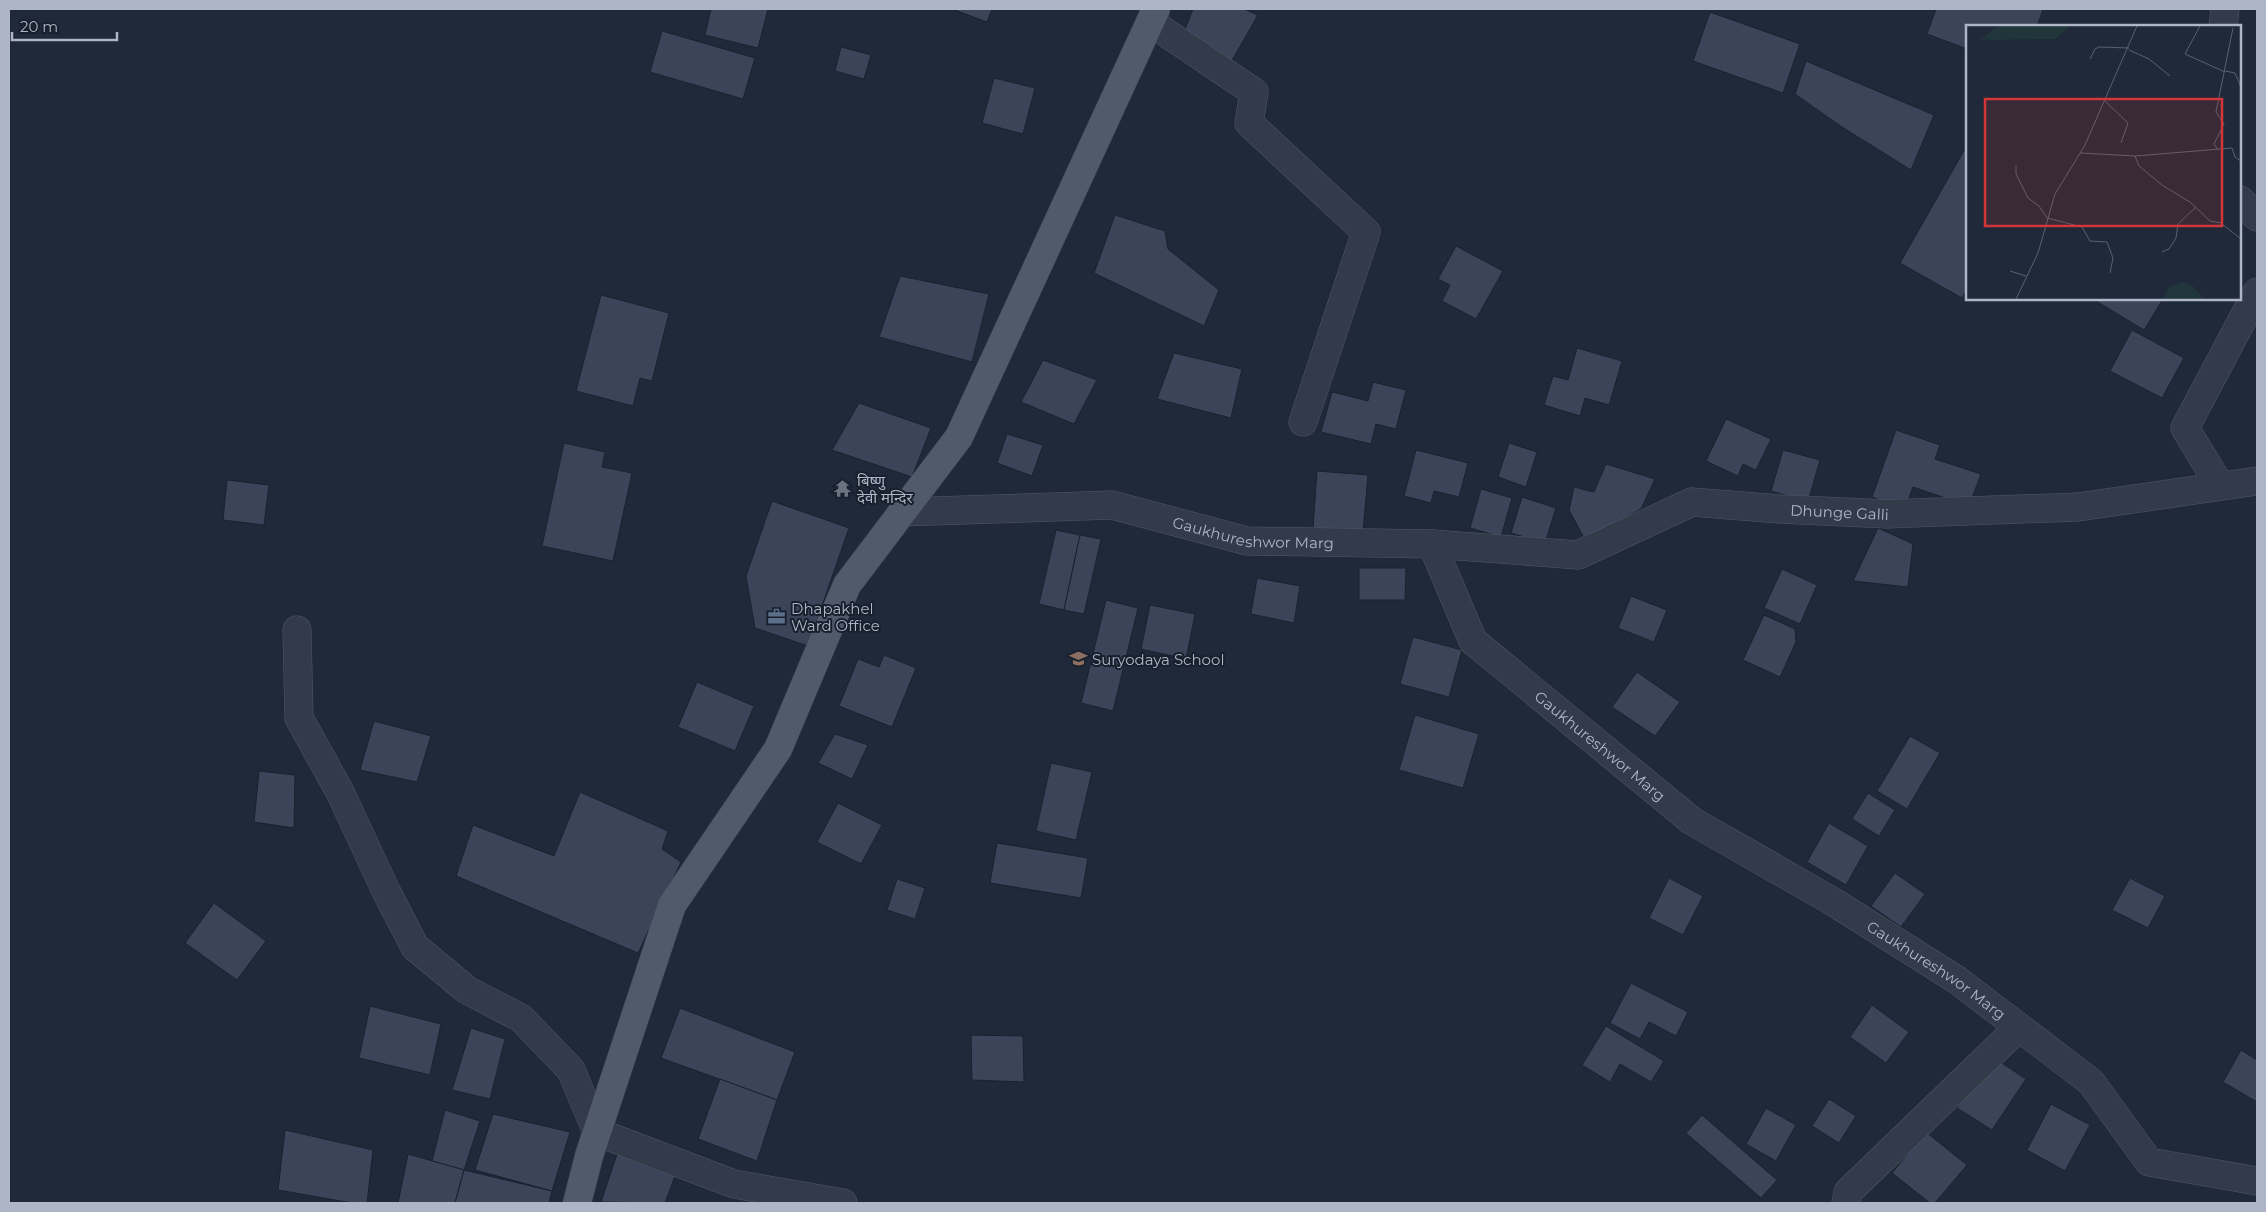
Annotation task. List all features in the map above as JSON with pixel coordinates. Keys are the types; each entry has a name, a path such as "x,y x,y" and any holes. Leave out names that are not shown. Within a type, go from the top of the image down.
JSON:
{"main road":[{"path":"577,1203 597,1132 672,905 778,749 847,585 959,436 1153,15"}],"street":[{"path":"2223,25 2225,9"},
{"path":"1153,15 1254,92 1249,123 1366,232 1303,422"},
{"path":"2241,201 2257,217"},
{"path":"2220,486 2185,428 2257,292"},
{"name":"Dhunge Galli","path":"1432,544 1578,554 1692,502 1779,509 1887,514 2078,507 2257,481"},
{"name":"Gaukhureshwor Marg","path":"902,512 1112,505 1247,541 1432,544 1473,640 1692,821 1832,901 1957,980 2091,1082 2149,1162 2257,1181"},
{"path":"297,630 299,718 340,792 386,891 415,947 468,990 521,1018 571,1070 597,1132 734,1184 843,1203"},
{"path":"1846,1203 1848,1192 2019,1027"}],"building":[{"path":"711,9 768,9 758,48 705,35"},
{"path":"952,9 992,9 987,22"},
{"path":"1193,9 1244,9 1258,15 1230,64 1182,37"},
{"path":"1936,9 2043,10 2037,25 1966,25 1966,49 1927,34"},
{"path":"1710,12 1800,44 1783,93 1693,61"},
{"path":"662,31 755,58 743,99 650,72"},
{"path":"841,47 871,55 864,79 835,71"},
{"path":"1806,61 1934,115 1911,170 1842,127 1795,94"},
{"path":"994,78 1035,88 1023,134 982,123"},
{"path":"1966,147 1966,292 1962,298 1900,263"},
{"path":"1115,215 1165,231 1168,249 1219,290 1204,326 1094,273"},
{"path":"1456,246 1503,271 1476,319 1442,301 1450,285 1438,279"},
{"path":"900,276 989,294 972,362 879,337"},
{"path":"601,295 669,313 652,381 640,378 633,406 576,391"},
{"path":"2097,300 2162,300 2144,330"},
{"path":"2132,330 2184,358 2162,398 2110,371"},
{"path":"1577,348 1622,361 1609,405 1585,398 1580,416 1544,405 1553,376 1568,380"},
{"path":"1174,353 1242,369 1231,418 1157,399"},
{"path":"1043,360 1097,380 1074,424 1021,402"},
{"path":"1373,382 1406,390 1396,429 1376,424 1371,444 1321,432 1332,392 1368,401"},
{"path":"859,403 931,428 912,477 832,450"},
{"path":"1726,419 1771,439 1756,470 1743,464 1738,476 1706,461"},
{"path":"1896,430 1940,445 1935,459 1981,474 1969,506 1913,487 1905,509 1872,497"},
{"path":"1007,434 1043,445 1032,476 997,463"},
{"path":"564,443 605,452 602,467 632,473 613,561 542,546"},
{"path":"1509,443 1537,452 1526,487 1498,477"},
{"path":"1416,450 1468,463 1459,497 1434,491 1431,503 1404,496"},
{"path":"1783,450 1820,460 1808,502 1771,491"},
{"path":"1606,464 1655,479 1641,509 1585,540 1569,510 1574,487 1594,492"},
{"path":"1317,471 1368,475 1363,532 1313,528"},
{"path":"227,480 269,485 264,525 223,520"},
{"path":"1481,489 1512,498 1501,537 1470,528"},
{"path":"1522,497 1556,508 1545,543 1511,533"},
{"path":"772,501 849,528 808,646 755,628 746,576"},
{"path":"1878,528 1913,544 1908,587 1853,581"},
{"path":"1056,530 1080,535 1064,610 1039,604"},
{"path":"1080,535 1101,539 1084,614 1064,610"},
{"path":"1359,568 1406,568 1405,600 1359,600"},
{"path":"1782,569 1817,585 1800,624 1764,608"},
{"path":"1257,578 1300,586 1294,623 1251,614"},
{"path":"1631,596 1667,610 1654,642 1618,628"},
{"path":"1106,600 1138,608 1113,711 1081,703"},
{"path":"1150,605 1195,614 1186,659 1141,649"},
{"path":"1764,615 1795,629 1796,642 1780,677 1743,660"},
{"path":"1413,637 1462,650 1449,697 1400,684"},
{"path":"884,655 916,668 892,727 839,706 858,659 879,667"},
{"path":"1637,672 1680,702 1655,736 1612,707"},
{"path":"697,682 754,706 735,751 678,727"},
{"path":"1415,715 1479,734 1463,788 1399,770"},
{"path":"374,721 431,736 417,782 360,770"},
{"path":"835,734 868,745 852,779 818,763"},
{"path":"1910,736 1940,753 1907,809 1877,791"},
{"path":"1051,763 1092,772 1076,840 1036,831"},
{"path":"259,771 295,775 294,828 254,822"},
{"path":"580,792 668,831 662,849 681,862 638,953 456,876 473,825 554,856"},
{"path":"1868,793 1895,810 1879,836 1852,819"},
{"path":"838,803 882,825 861,864 817,842"},
{"path":"1829,823 1868,846 1846,885 1807,862"},
{"path":"997,843 1088,858 1081,898 990,883"},
{"path":"1895,873 1925,894 1901,927 1871,906"},
{"path":"1669,878 1703,896 1683,935 1649,918"},
{"path":"2130,878 2165,896 2148,928 2112,910"},
{"path":"897,879 925,888 915,919 887,910"},
{"path":"214,903 266,941 237,980 185,943"},
{"path":"1631,983 1688,1012 1676,1036 1649,1022 1640,1039 1610,1023"},
{"path":"1872,1005 1909,1032 1886,1063 1850,1037"},
{"path":"370,1006 441,1024 430,1075 359,1058"},
{"path":"680,1008 795,1052 777,1100 661,1058"},
{"path":"1606,1026 1664,1061 1651,1082 1620,1064 1610,1082 1582,1065"},
{"path":"471,1028 505,1039 490,1099 452,1090"},
{"path":"971,1035 1023,1036 1024,1082 972,1080"},
{"path":"2241,1050 2257,1060 2257,1102 2223,1082"},
{"path":"1991,1056 2026,1079 1992,1130 1957,1108"},
{"path":"720,1079 777,1100 757,1161 698,1139"},
{"path":"1829,1099 1856,1116 1839,1143 1812,1126"},
{"path":"2051,1104 2090,1125 2065,1171 2027,1150"},
{"path":"1766,1108 1796,1125 1776,1161 1746,1144"},
{"path":"445,1110 480,1121 464,1170 432,1161"},
{"path":"493,1114 570,1132 552,1191 475,1170"},
{"path":"1702,1115 1777,1180 1761,1198 1686,1133"},
{"path":"285,1130 373,1150 367,1203 352,1203 278,1190"},
{"path":"1926,1132 1967,1165 1935,1203 1930,1203 1892,1173"},
{"path":"618,1151 676,1173 665,1203 601,1202"},
{"path":"408,1154 464,1170 455,1203 398,1203"},
{"path":"464,1170 552,1191 549,1203 455,1203"}],"place":[{"name":"बिष्णु देवी मन्दिर","path":"843,489"},
{"name":"Dhapakhel Ward Office","path":"777,617"},
{"name":"Suryodaya School","path":"1078,659"}]}
